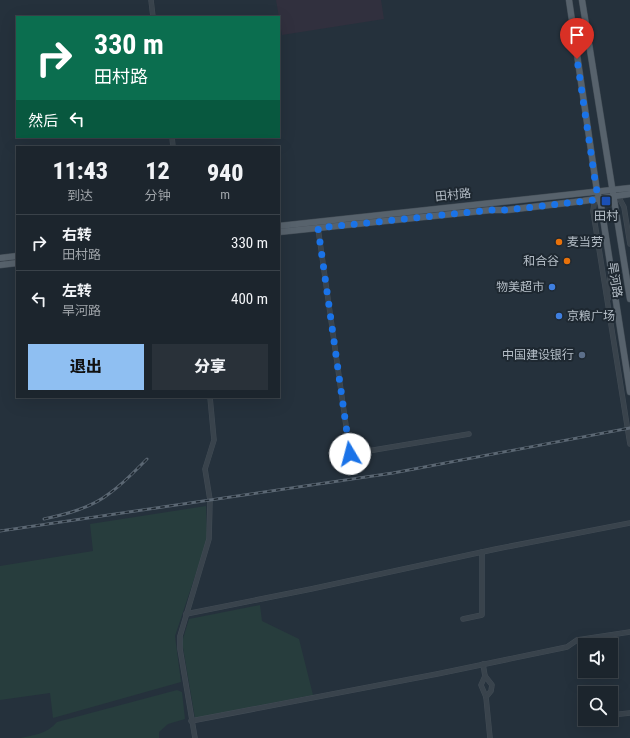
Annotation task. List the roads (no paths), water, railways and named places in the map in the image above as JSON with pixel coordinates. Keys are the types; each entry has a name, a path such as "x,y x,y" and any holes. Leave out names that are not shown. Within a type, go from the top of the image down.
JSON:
{"main road":[{"name":"旱河路","path":"569,0 597,199 611,269 630,392"},
{"name":"旱河路","path":"582,0 612,190 616,196 630,299"},
{"name":"田村路","path":"280,226 630,188"},
{"name":"田村路","path":"280,232 513,209 630,194"},
{"path":"0,258 16,256"},
{"path":"0,265 16,263"}],"street":[{"path":"151,0 153,16"},
{"name":"旱河路","path":"616,196 624,207 630,244"},
{"name":"旱河路","path":"597,199 593,211 630,444"},
{"path":"318,228 350,454 469,434"},
{"path":"608,307 611,269"},
{"path":"626,272 630,283"},
{"path":"195,738 180,649 180,636 209,539 210,500 204,469 214,440 210,398"},
{"path":"186,614 482,552 630,523"},
{"path":"463,619 482,615 482,552"},
{"path":"191,721 483,664 567,646 577,640 630,632"},
{"path":"483,664 485,676 492,685 491,691 486,697"},
{"path":"485,676 481,686 486,697 490,738"},
{"path":"618,714 630,713"}],"railway":[{"path":"0,531 393,473 630,428"},
{"path":"44,519 78,510 95,503 125,481 147,459"}],"place":[{"name":"田村","path":"606,201"},
{"name":"麦当劳","path":"559,242"},
{"name":"和合谷","path":"567,261"},
{"name":"物美超市","path":"552,287"},
{"name":"京粮广场","path":"559,316"},
{"name":"中国建设银行","path":"582,355"}]}
